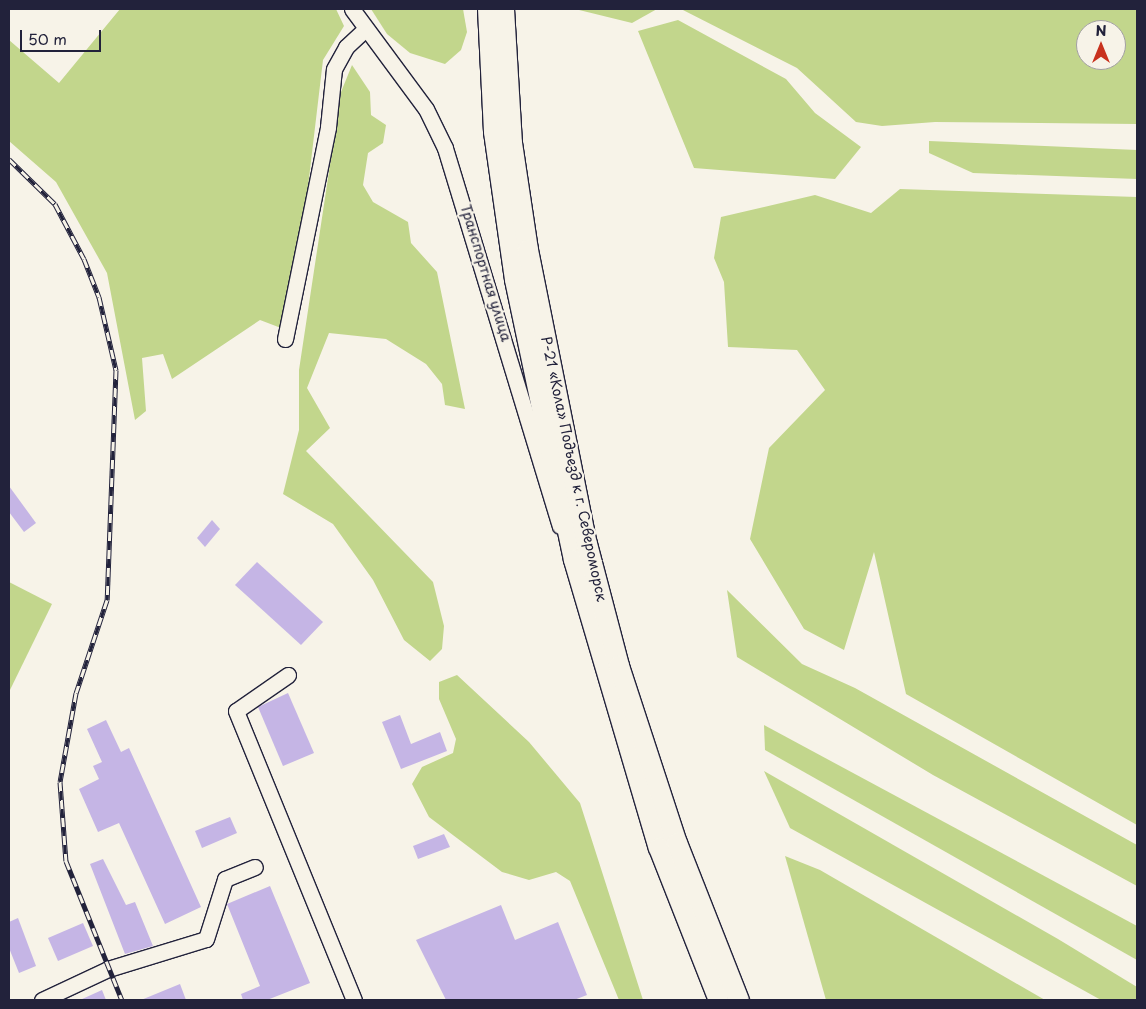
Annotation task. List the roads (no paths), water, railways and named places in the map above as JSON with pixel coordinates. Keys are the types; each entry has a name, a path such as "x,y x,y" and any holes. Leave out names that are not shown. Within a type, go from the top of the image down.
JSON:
{"main road":[{"name":"Р-21 «Кола» Подъезд к г. Североморск","path":"488,9 500,184 515,280 574,560 659,848 719,1000"},
{"name":"Р-21 «Кола» Подъезд к г. Североморск","path":"504,9 512,143 528,250 587,544 620,666 677,843 738,1000"}],"street":[{"name":"Транспортная улица","path":"352,9 364,30 426,110 445,148 508,344 549,497 574,560"},
{"path":"285,339 328,127 334,69 346,47 364,30"},
{"path":"288,675 236,711 354,1000"},
{"path":"42,1000 108,969 206,939 225,879 255,867"}],"railway":[{"path":"9,159 55,204 84,259 99,297 116,370 107,600 76,693 60,782 66,861 122,1000"}]}
